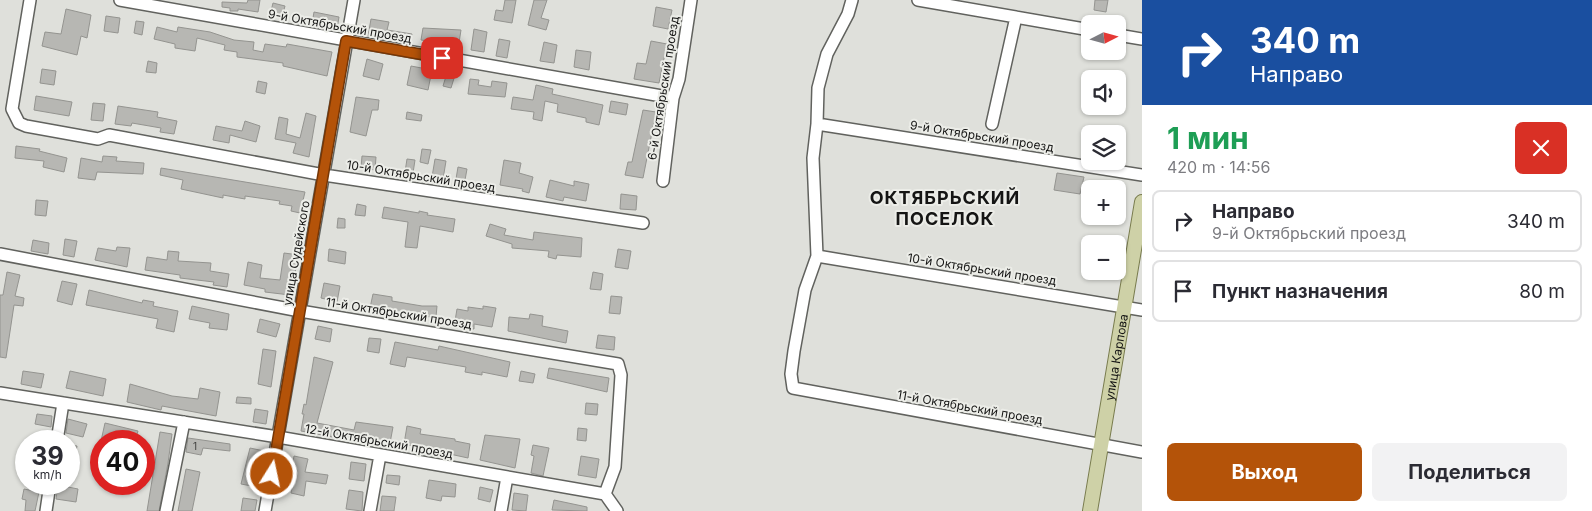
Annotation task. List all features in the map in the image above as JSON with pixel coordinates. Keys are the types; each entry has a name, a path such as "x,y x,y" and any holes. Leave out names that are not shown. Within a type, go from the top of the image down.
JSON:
{"main road":[{"name":"улица Карпова","path":"1090,511 1142,202"}],"street":[{"name":"10-й Октябрьский проезд","path":"30,0 12,110 19,123 98,139 109,136 324,175 644,224"},
{"name":"9-й Октябрьский проезд","path":"120,0 673,98"},
{"name":"улица Судейского","path":"265,511 354,0"},
{"name":"6-й Октябрьский проезд","path":"663,181 673,98 679,79 691,0"},
{"path":"817,256 813,158 817,124 818,88 827,54 852,0"},
{"path":"918,0 1081,28"},
{"path":"992,124 1016,17"},
{"path":"1126,36 1142,39"},
{"name":"9-й Октябрьский проезд","path":"817,124 1142,175"},
{"name":"11-й Октябрьский проезд","path":"0,254 300,311 618,364 621,374 615,467 605,494"},
{"name":"10-й Октябрьский проезд","path":"817,256 1142,310"},
{"name":"11-й Октябрьский проезд","path":"817,256 805,290 791,374 793,388 1142,452"},
{"name":"12-й Октябрьский проезд","path":"0,392 278,437 605,494"},
{"path":"59,430 63,402"},
{"path":"166,511 184,422"},
{"path":"370,511 380,455"},
{"path":"501,511 507,477"},
{"path":"605,494 617,511"},
{"path":"46,511 48,495"}],"building":[{"path":"248,0 260,0 258,12 238,9 238,11 230,11 230,8 222,7 222,2 247,3"},
{"path":"505,0 516,0 512,23 494,20 496,10 503,11"},
{"path":"534,0 547,0 541,18 549,20 546,30 528,25"},
{"path":"1095,0 1108,0 1106,12 1094,10"},
{"path":"273,3 285,6 282,17 270,15"},
{"path":"656,7 672,10 668,29 653,26"},
{"path":"66,9 91,15 87,38 81,36 77,55 42,46 45,32 61,34"},
{"path":"314,12 339,17 337,29 312,24"},
{"path":"106,16 120,18 118,33 104,31"},
{"path":"371,19 389,22 387,30 412,34 410,42 368,36"},
{"path":"136,21 144,22 142,35 134,33"},
{"path":"157,27 177,32 178,27 210,32 234,40 254,42 253,50 263,52 265,44 286,47 287,44 332,52 327,76 283,66 283,63 237,57 237,52 224,50 225,45 197,38 195,51 175,48 175,44 154,39"},
{"path":"423,28 461,30 458,49 442,46 443,43 421,40"},
{"path":"474,29 487,32 484,52 471,50"},
{"path":"499,39 510,41 507,58 496,56"},
{"path":"651,41 667,44 659,83 634,79 637,63 646,64"},
{"path":"544,42 557,45 554,63 540,61"},
{"path":"576,50 591,52 589,70 574,67"},
{"path":"367,59 383,64 379,80 363,76"},
{"path":"148,61 157,63 156,73 146,72"},
{"path":"411,66 432,70 428,90 407,85"},
{"path":"42,69 56,71 54,85 40,83"},
{"path":"447,73 455,75 451,88 443,86"},
{"path":"470,79 479,80 478,85 491,87 492,81 507,83 505,97 468,94"},
{"path":"258,81 267,83 265,94 256,92"},
{"path":"536,85 553,89 552,94 603,105 599,125 586,122 586,118 557,112 558,104 545,101 542,121 533,119 534,112 511,109 513,97 533,100"},
{"path":"36,96 72,102 69,116 34,110"},
{"path":"356,97 379,100 378,110 372,110 366,136 350,132"},
{"path":"611,101 628,104 626,115 609,112"},
{"path":"93,103 105,104 103,121 91,120"},
{"path":"118,106 158,112 157,117 177,121 174,134 160,132 161,128 132,123 131,126 115,124"},
{"path":"643,110 656,112 643,178 625,175 628,162 632,162"},
{"path":"407,112 422,115 421,121 406,119"},
{"path":"306,113 316,116 309,157 293,153 296,143 275,139 279,117 288,119 286,134 300,138"},
{"path":"245,121 260,126 256,142 230,135 229,143 213,140 216,126 242,131"},
{"path":"16,146 40,149 39,151 67,158 64,172 43,167 44,161 15,158"},
{"path":"422,149 431,150 428,164 420,162"},
{"path":"103,156 117,157 116,161 144,163 143,174 97,172 95,180 78,178 81,158 102,162"},
{"path":"362,156 376,157 375,170 361,168"},
{"path":"407,159 415,160 413,173 405,172"},
{"path":"435,159 446,161 443,179 432,177"},
{"path":"504,160 521,163 519,173 533,177 529,193 522,191 523,189 500,185"},
{"path":"458,167 467,169 465,180 456,179"},
{"path":"161,168 305,192 300,213 291,211 292,206 279,204 280,201 245,196 245,199 223,195 223,198 181,189 183,180 160,175"},
{"path":"1057,173 1084,177 1083,180 1081,180 1080,194 1054,190"},
{"path":"550,180 574,186 574,181 589,184 586,201 564,197 563,201 546,197"},
{"path":"621,194 637,196 636,210 620,209"},
{"path":"36,200 48,201 46,216 35,215"},
{"path":"357,204 366,206 365,216 355,215"},
{"path":"384,207 419,213 419,211 428,213 427,215 455,219 453,232 420,226 417,248 405,247 408,222 382,218"},
{"path":"338,218 345,219 345,228 337,228"},
{"path":"490,224 506,229 504,235 533,240 534,232 582,238 581,257 557,255 556,259 548,257 549,251 512,248 512,244 486,236"},
{"path":"65,239 77,241 74,257 63,255"},
{"path":"33,240 49,243 48,254 31,251"},
{"path":"117,247 130,248 127,267 95,260 98,248 116,251"},
{"path":"329,249 346,252 345,264 328,261"},
{"path":"618,249 631,251 628,269 615,267"},
{"path":"168,251 179,252 178,261 211,263 210,271 229,274 227,287 213,285 214,282 180,278 180,275 145,270 147,257 167,260"},
{"path":"284,253 299,255 290,295 265,292 265,289 244,285 248,262 262,265 260,278 280,280"},
{"path":"7,272 20,275 15,296 24,298 23,306 14,305 6,358 0,357 0,295 3,295"},
{"path":"593,272 603,274 601,290 590,289"},
{"path":"62,281 77,284 72,305 57,301"},
{"path":"324,283 340,286 337,302 321,298"},
{"path":"89,290 142,303 143,300 154,302 153,306 178,311 174,332 156,328 158,319 86,305"},
{"path":"373,294 392,297 392,301 422,306 437,306 436,317 409,316 370,308"},
{"path":"611,296 622,297 620,314 609,313"},
{"path":"192,306 229,314 227,330 209,328 210,323 189,319"},
{"path":"483,306 496,308 492,327 474,324 474,329 465,328 466,323 455,321 457,309 468,311 468,307 483,309"},
{"path":"530,314 543,316 542,326 568,331 566,343 508,331 509,317 529,319"},
{"path":"260,319 280,324 276,337 257,332"},
{"path":"318,326 332,329 330,342 315,339"},
{"path":"598,335 615,337 614,350 596,348"},
{"path":"369,338 381,339 379,353 367,351"},
{"path":"395,342 438,350 439,346 510,362 507,377 482,372 482,375 465,372 466,367 407,357 405,367 390,364"},
{"path":"263,349 276,351 271,387 258,384"},
{"path":"314,357 333,362 317,423 354,430 356,422 393,427 390,443 344,437 343,439 301,431 304,414 302,414 304,404 306,405"},
{"path":"549,368 609,378 607,392 547,378"},
{"path":"23,371 44,374 41,388 21,384"},
{"path":"70,371 106,379 103,396 66,388"},
{"path":"521,371 535,374 533,383 519,381"},
{"path":"130,384 172,396 198,399 200,388 220,392 216,416 162,406 161,410 127,402"},
{"path":"237,397 251,398 251,404 236,403"},
{"path":"586,403 598,404 597,415 585,414"},
{"path":"255,409 268,411 266,424 253,422"},
{"path":"37,414 52,416 51,427 35,424"},
{"path":"68,419 87,424 83,437 80,436 80,430 66,430"},
{"path":"105,423 134,430 103,430"},
{"path":"407,426 421,429 420,434 455,439 455,441 470,444 468,458 404,444"},
{"path":"578,428 587,429 586,441 577,440"},
{"path":"160,432 172,434 159,511 147,511 150,495 155,495 155,462"},
{"path":"485,435 520,439 515,468 480,460"},
{"path":"188,438 230,444 230,451 203,448 201,455 186,452"},
{"path":"533,445 549,448 543,476 531,473 534,456 531,455"},
{"path":"250,448 264,451 257,487 241,484"},
{"path":"294,456 308,459 305,472 328,475 326,484 306,481 304,496 291,493 295,473 291,472"},
{"path":"581,456 599,459 596,478 578,475"},
{"path":"351,462 366,464 364,481 349,479"},
{"path":"186,469 200,472 192,511 178,511"},
{"path":"387,475 400,476 399,485 386,483"},
{"path":"429,480 456,484 455,497 442,496 441,501 426,498"},
{"path":"480,487 493,490 490,502 478,499"},
{"path":"349,490 363,492 362,511 346,509"},
{"path":"514,493 528,495 526,511 512,510"},
{"path":"23,495 38,495 35,511 25,511 26,500 22,499"},
{"path":"57,495 77,495 76,502 56,499"},
{"path":"382,496 396,497 394,511 380,511"},
{"path":"243,498 257,500 255,511 241,511"},
{"path":"554,500 587,507 587,511 552,510"}],"district":[{"name":"ОКТЯБРЬСКИЙ ПОСЕЛОК","path":"945,207"}],"route":[{"path":"272,474 346,41 442,58"}]}
